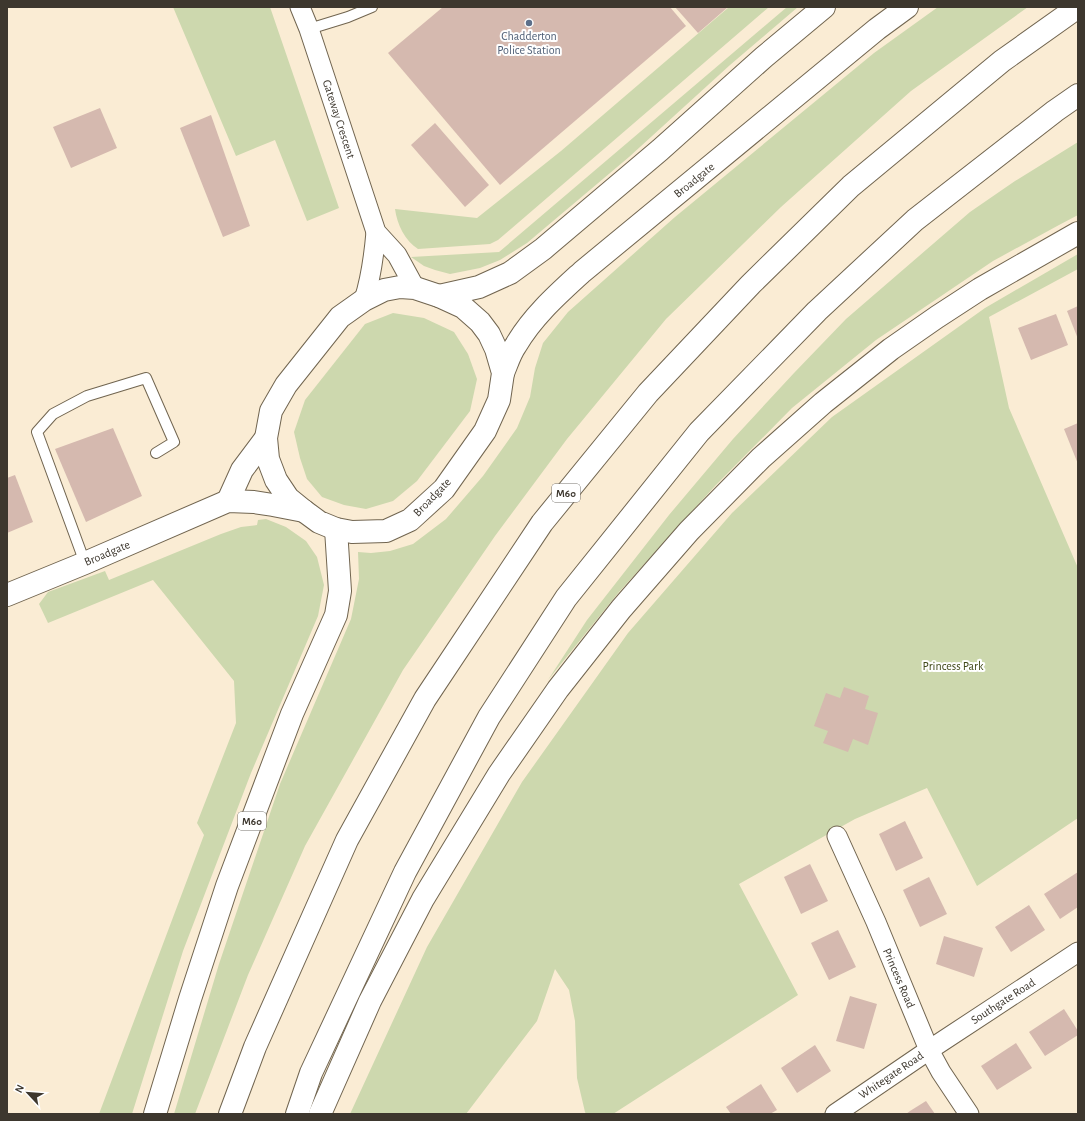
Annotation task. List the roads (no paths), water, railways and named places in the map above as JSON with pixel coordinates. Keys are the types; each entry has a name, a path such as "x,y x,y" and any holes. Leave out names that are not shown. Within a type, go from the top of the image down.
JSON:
{"main road":[{"path":"439,296 479,287 491,282 510,273 543,249 660,150 764,57 824,7"},
{"name":"Broadgate","path":"503,373 496,349 489,334 480,322 463,307 439,296 415,288 400,287 384,290 364,300 340,317 286,385 271,411 266,438 268,459 276,480 288,498 319,522 336,529 352,532 386,531 410,520 444,489 485,431 499,400 503,373 515,345 534,319 554,296 877,29 907,7"},
{"name":"M60","path":"230,1114 255,1047 347,840 425,699 542,523 648,393 751,284 850,186 1002,61 1078,7"},
{"path":"297,1114 311,1073 405,872 488,717 566,598 699,432 817,311 915,220 1055,111 1078,95"},
{"path":"320,1114 370,1001 423,899 499,774 558,689 621,609 689,531 761,458 823,403 891,348 937,317 980,289 1078,233"},
{"name":"Broadgate","path":"228,501 242,470 266,438"},
{"name":"Broadgate","path":"7,595 228,501 254,502 304,511"},
{"name":"M60","path":"155,1114 190,999 227,886 292,714 336,615 340,591 336,529"}],"street":[{"name":"Gateway Crescent","path":"300,7 309,29 376,232 397,255 415,288"},
{"name":"Gateway Crescent","path":"364,300 373,257 376,232"},
{"name":"Princess Road","path":"837,836 876,922 928,1050 969,1114"},
{"name":"Southgate Road","path":"928,1050 1078,952"},
{"name":"Whitegate Road","path":"834,1114 928,1050"}],"lane":[{"path":"309,29 372,7"},
{"path":"85,563 37,432 53,414 87,396 146,378 174,442 156,453"}],"place":[{"name":"Chadderton Police Station","path":"529,23"}],"park label":[{"name":"Princess Park","path":"953,666"}]}
